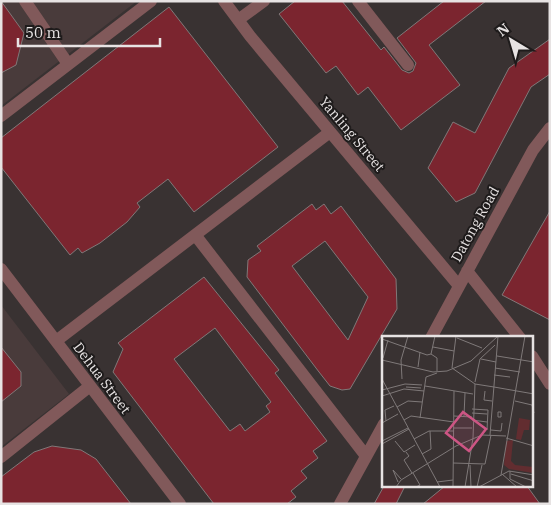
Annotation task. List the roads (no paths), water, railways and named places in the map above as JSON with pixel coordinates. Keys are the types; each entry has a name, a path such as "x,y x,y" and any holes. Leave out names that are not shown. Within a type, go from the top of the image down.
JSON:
{"street":[{"path":"25,1 68,64"},
{"path":"1,116 151,1"},
{"name":"Yanling Street","path":"224,1 330,132 459,286"},
{"path":"238,20 264,1"},
{"path":"358,1 408,65"},
{"name":"Datong Road","path":"432,336 533,150 550,128"},
{"path":"56,341 330,132"},
{"path":"196,236 366,456"},
{"name":"Dehua Street","path":"1,269 180,504"},
{"path":"468,270 518,336"},
{"path":"534,359 550,384"},
{"path":"1,457 90,386"},
{"path":"340,504 382,428"}]}
